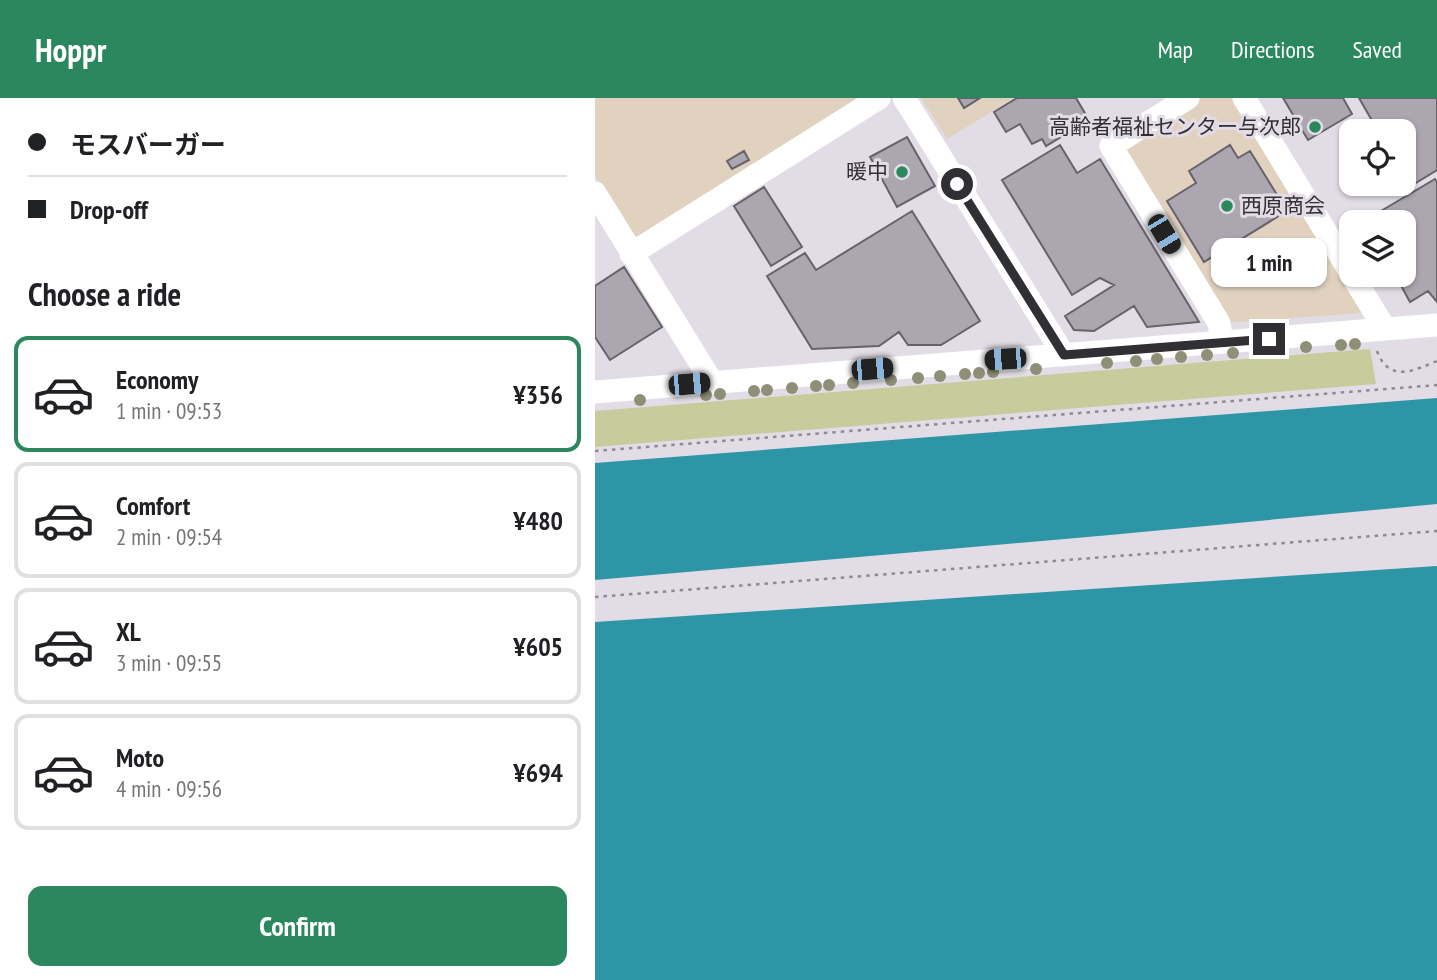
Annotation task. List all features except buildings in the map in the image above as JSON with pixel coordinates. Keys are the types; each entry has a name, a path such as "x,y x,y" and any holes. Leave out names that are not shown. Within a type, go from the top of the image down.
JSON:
{"street":[{"path":"631,254 879,98"},
{"path":"904,98 1064,355"},
{"path":"1188,98 1111,146 1219,323 1222,342"},
{"path":"1244,98 1339,254"},
{"path":"595,194 712,382"},
{"path":"1357,287 1380,337"},
{"path":"595,393 1222,342 1380,337 1437,325"}],"path":[{"path":"1380,337 1385,365 1399,372 1412,371 1437,361"},
{"path":"595,451 1437,386"},
{"path":"595,597 1437,531"}],"shaded area":[{"path":"595,98 865,98 639,237 633,236 595,175"},
{"path":"921,98 1014,98 947,139"},
{"path":"1200,98 1236,98 1339,265 1339,287 1352,287 1364,306 1361,313 1226,323 1124,146"}],"green space":[{"path":"1370,349 1376,384 595,447 595,411"}],"water":[{"path":"1437,398 1437,504 595,580 595,463"},
{"path":"1437,566 1437,980 595,980 595,622"}],"place":[{"name":"高齢者福祉センター与次郎","path":"1315,127"},
{"name":"暖中","path":"902,172"},
{"name":"西原商会","path":"1227,206"}],"route":[{"path":"957,184 1064,355 1269,339"}]}
